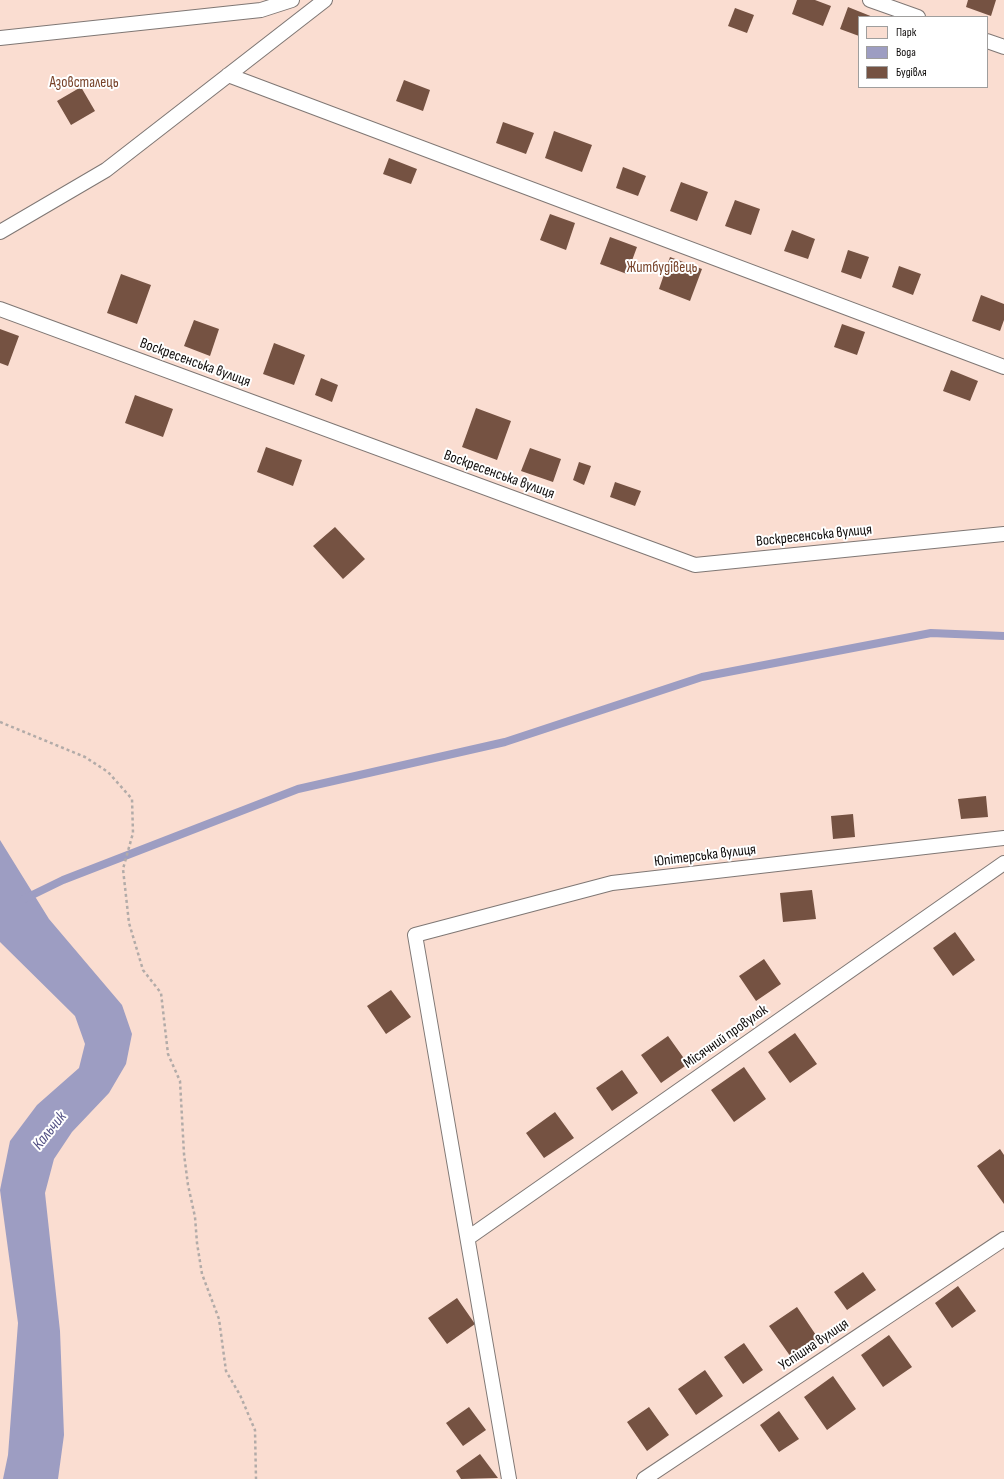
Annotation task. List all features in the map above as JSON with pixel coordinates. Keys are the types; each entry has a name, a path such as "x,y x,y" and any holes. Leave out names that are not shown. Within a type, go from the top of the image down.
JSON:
{"lane":[{"path":"0,38 261,10 292,0"},
{"path":"0,232 106,170 324,0"},
{"path":"870,0 915,16"},
{"path":"988,41 1004,47"},
{"path":"228,75 1004,367"},
{"name":"Воскресенська вулиця","path":"0,309 695,565 1004,534"},
{"name":"Юпітерська вулиця","path":"468,1238 415,934 612,884 1004,838"},
{"name":"Місячний провулок","path":"468,1238 1004,863"},
{"path":"468,1238 509,1479"},
{"name":"Успішна вулиця","path":"644,1479 1004,1239"}],"path":[{"path":"0,722 85,757 108,772 132,799 133,833 124,869 129,923 143,970 160,993 168,1054 180,1081 184,1154 188,1185 195,1216 197,1243 202,1274 219,1319 226,1371 240,1395 255,1430 256,1479"}],"green space":[{"path":"0,0 1004,0 1004,1479 0,1479"}],"water":[{"name":"Кальчик","path":"0,840 49,919 122,1005 132,1034 126,1064 109,1093 72,1132 54,1159 45,1193 60,1331 64,1435 58,1479 3,1479 8,1455 18,1323 0,1190 10,1141 37,1105 79,1068 85,1044 75,1016 0,942"}],"building":[{"path":"797,0 815,0 831,6 823,26 792,14"},
{"path":"968,0 996,0 991,16 966,7"},
{"path":"848,7 870,16 858,16 858,36 840,29"},
{"path":"735,8 754,15 747,33 728,26"},
{"path":"404,80 430,90 423,111 396,101"},
{"path":"81,87 95,111 71,125 57,101"},
{"path":"503,122 534,133 526,154 496,143"},
{"path":"554,131 592,145 582,172 545,158"},
{"path":"389,158 417,169 411,184 383,174"},
{"path":"623,167 646,176 638,196 616,188"},
{"path":"681,182 708,192 697,221 670,211"},
{"path":"735,200 760,209 751,235 725,226"},
{"path":"550,214 575,223 566,250 540,240"},
{"path":"792,230 815,239 808,259 784,251"},
{"path":"610,237 637,247 627,274 600,264"},
{"path":"848,250 869,257 861,279 841,272"},
{"path":"670,257 702,269 690,301 659,289"},
{"path":"899,266 921,274 913,295 892,287"},
{"path":"121,274 151,285 137,324 107,313"},
{"path":"981,295 1004,304 1004,320 1000,331 972,321"},
{"path":"194,320 219,329 210,356 184,346"},
{"path":"842,324 865,332 857,355 834,347"},
{"path":"0,329 19,336 8,366 0,363"},
{"path":"274,343 305,355 294,385 263,374"},
{"path":"951,370 978,381 970,401 943,391"},
{"path":"321,378 338,385 332,402 315,395"},
{"path":"135,395 173,409 163,437 125,423"},
{"path":"476,408 511,421 497,460 462,447"},
{"path":"266,447 302,460 293,486 257,472"},
{"path":"530,448 561,459 553,482 521,471"},
{"path":"579,462 591,466 584,485 573,480"},
{"path":"615,482 641,491 635,506 610,497"},
{"path":"335,527 365,559 343,579 313,546"},
{"path":"986,796 988,817 961,819 958,799"},
{"path":"853,814 855,837 833,839 831,816"},
{"path":"812,890 816,919 783,922 780,893"},
{"path":"955,932 975,960 953,976 933,948"},
{"path":"764,959 781,984 756,1001 739,976"},
{"path":"391,990 411,1017 386,1034 367,1006"},
{"path":"795,1033 817,1064 790,1083 768,1052"},
{"path":"668,1036 688,1064 661,1083 641,1055"},
{"path":"744,1067 766,1099 734,1122 711,1090"},
{"path":"622,1070 638,1093 612,1111 596,1088"},
{"path":"555,1112 574,1138 544,1158 526,1133"},
{"path":"1000,1149 1004,1155 1004,1204 977,1166"},
{"path":"863,1272 876,1290 847,1310 834,1292"},
{"path":"958,1286 976,1311 952,1328 935,1303"},
{"path":"457,1298 475,1324 447,1344 428,1318"},
{"path":"797,1307 820,1341 793,1360 769,1326"},
{"path":"889,1335 912,1367 883,1387 861,1355"},
{"path":"744,1343 763,1370 743,1384 724,1357"},
{"path":"705,1370 723,1396 696,1415 678,1389"},
{"path":"833,1376 856,1409 827,1430 804,1397"},
{"path":"469,1407 486,1430 463,1446 446,1423"},
{"path":"649,1407 669,1435 647,1451 627,1422"},
{"path":"779,1411 799,1439 779,1452 760,1425"},
{"path":"480,1454 498,1478 461,1479 456,1471"}],"waterway":[{"path":"24,899 63,880 298,789 505,742 702,677 931,633 1004,636"}],"park label":[{"name":"Азовсталець","path":"84,83"},
{"name":"Житбудівець","path":"662,268"}]}
